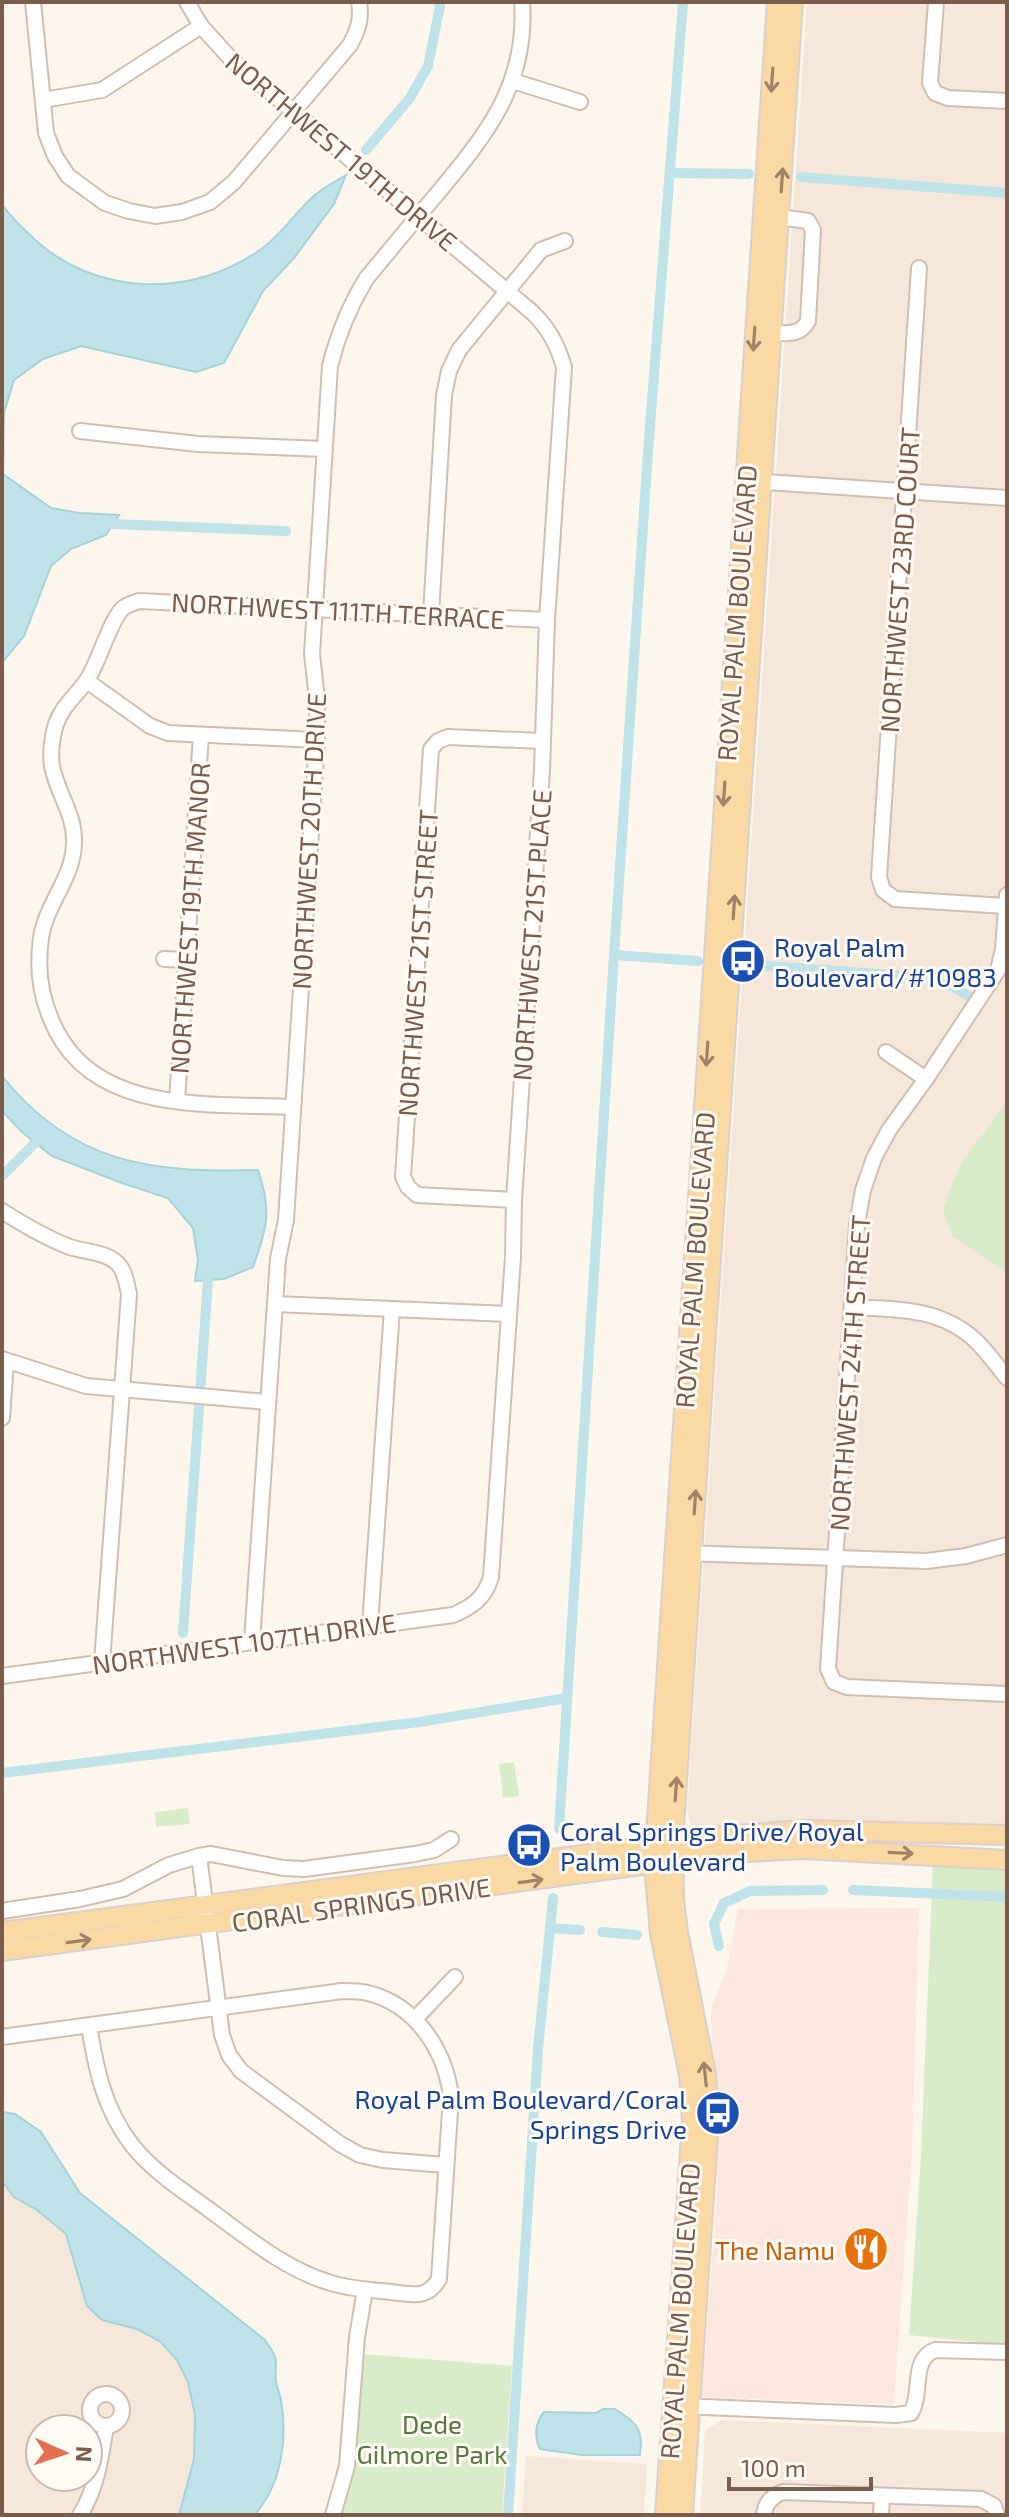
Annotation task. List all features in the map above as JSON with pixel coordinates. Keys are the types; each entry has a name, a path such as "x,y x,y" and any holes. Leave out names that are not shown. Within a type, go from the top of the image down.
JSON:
{"main road":[{"name":"ROYAL PALM BOULEVARD","path":"665,2515 681,2406 709,2120 706,2074 664,1853 754,481 777,2"},
{"name":"ROYAL PALM BOULEVARD","path":"754,481 772,333 793,2"},
{"name":"CORAL SPRINGS DRIVE","path":"2,1951 207,1924 806,1830 1007,1835"},
{"name":"CORAL SPRINGS DRIVE","path":"2,1932 204,1904 664,1853 803,1849 1007,1860"},
{"name":"ROYAL PALM BOULEVARD","path":"681,2406 683,2515"}],"street":[{"path":"33,2 46,133 55,156 68,176 105,203 155,216 182,212 210,202 234,182 350,45 358,30 360,8"},
{"name":"NORTHWEST 19TH DRIVE","path":"187,2 201,26 231,59 506,291"},
{"name":"NORTHWEST 20TH DRIVE","path":"252,1641 278,1259 286,1220 317,740 312,654 330,366 339,331 366,279 479,144 499,114 513,81 519,54 522,2"},
{"path":"936,2 930,83 935,93 948,98 1007,101"},
{"path":"43,100 102,90 201,26"},
{"path":"513,81 580,102"},
{"path":"772,333 795,333 804,329 808,321 813,230 803,219 779,217"},
{"path":"431,614 444,395 449,371 459,350 541,250 565,241"},
{"name":"NORTHWEST 23RD COURT","path":"919,268 879,877 883,890 895,899 1006,906"},
{"name":"NORTHWEST 21ST PLACE","path":"481,1598 491,1577 513,1257 542,770 547,620 564,367 558,346 548,329 506,291"},
{"path":"80,431 198,444 324,449"},
{"path":"754,481 1007,498"},
{"name":"NORTHWEST 111TH TERRACE","path":"87,681 121,610 139,601 547,620"},
{"path":"293,1107 177,1101 123,1090 97,1077 62,1042 47,1014 39,987 41,934 49,910 68,875 74,842 73,824 52,767 52,746 55,724 68,701 87,681 150,726 168,733 317,740"},
{"name":"NORTHWEST 19TH MANOR","path":"177,1101 201,735"},
{"name":"NORTHWEST 21ST STREET","path":"514,1200 417,1195 408,1187 403,1177 411,1040 431,749 438,741 448,737 542,741"},
{"name":"NORTHWEST 24TH STREET","path":"1007,895 1003,949 998,970 889,1130 874,1158 863,1190 857,1224 828,1669 834,1682 847,1687 1007,1694"},
{"path":"164,959 186,960"},
{"path":"886,1052 926,1079"},
{"path":"2,1211 29,1229 118,1264 129,1294 102,1662"},
{"path":"275,1304 509,1314"},
{"path":"852,1307 914,1310 945,1320 977,1341 1007,1378"},
{"path":"370,1625 392,1309"},
{"path":"2,1418 4,1360 86,1386 267,1402"},
{"path":"683,1553 926,1561 966,1556 1007,1545"},
{"name":"NORTHWEST 107TH DRIVE","path":"2,1676 453,1615 470,1608 481,1598"},
{"path":"2,1911 123,1889 169,1865 211,1854 304,1869 415,1854 434,1850 451,1839"},
{"path":"199,1856 222,2035 229,2055 241,2071 340,2144 360,2155 445,2165"},
{"path":"415,2019 455,1977"},
{"path":"2,2037 342,1991 369,1993 389,2002 415,2019 435,2043 449,2080 451,2096 439,2279 433,2290 421,2294 331,2284 266,2250 161,2174 132,2146 111,2112 97,2076 89,2026"},
{"path":"333,2515 347,2466 357,2337 365,2290"},
{"path":"681,2406 896,2415 911,2413 917,2404 920,2362 927,2353 935,2350 1007,2352"},
{"path":"80,2515 98,2473 106,2426"},
{"path":"764,2515 772,2496 783,2492 981,2499 996,2510"},
{"path":"881,2515 882,2496"}],"shaded area":[{"path":"807,2 1007,2 1007,1830 851,1825 691,1827 687,1811"},
{"path":"919,1908 912,2152 894,2404 702,2397 717,2192 711,2009 727,1967 738,1909"},
{"path":"2,2181 14,2197 37,2210 66,2234 87,2306 102,2320 137,2329 161,2342 177,2360 188,2382 195,2415 194,2459 179,2515 2,2515"},
{"path":"722,2420 1007,2433 1007,2515 700,2515 705,2430"},
{"path":"526,2456 647,2464 644,2515 522,2515"}],"green space":[{"path":"1007,1101 1007,1272 952,1236 943,1209 959,1167"},
{"path":"514,1762 519,1796 503,1798 499,1764"},
{"path":"188,1808 190,1824 156,1827 155,1812"},
{"path":"933,1863 1007,1870 1007,2345 909,2335 921,2155"},
{"name":"Dede Gilmore Park","path":"363,2354 512,2366 502,2515 339,2515 355,2456"}],"water":[{"path":"346,175 334,204 294,258 263,291 224,363 196,372 81,346 43,359 14,380 4,413 3,474 51,508 119,515 106,535 71,549 51,566 24,636 2,663 2,204 30,235 56,256 84,271 114,280 145,284 176,283 207,276 236,264 264,247 315,195"},
{"path":"2,1076 29,1105 57,1128 86,1145 116,1157 183,1169 258,1170 265,1197 266,1219 253,1267 224,1279 195,1281 198,1260 193,1228 168,1198 52,1156 2,1111"},
{"path":"2,2112 15,2114 41,2132 80,2193 265,2340 272,2350 283,2415 283,2446 271,2490 254,2515 179,2515 194,2459 195,2415 188,2382 177,2360 161,2342 137,2329 102,2320 87,2306 66,2234 37,2210 14,2197 2,2181"},
{"path":"603,2409 615,2409 637,2427 641,2438 640,2455 582,2455 540,2449 536,2430 544,2412 596,2413"}],"waterway":[{"path":"366,150 410,98 428,66 440,6 438,2"},
{"path":"559,1829 648,452 683,2"},
{"path":"671,173 749,174"},
{"path":"801,177 1007,193"},
{"path":"113,524 286,531"},
{"path":"614,955 698,961"},
{"path":"754,965 921,977 954,987 970,997"},
{"path":"2,1176 35,1143"},
{"path":"183,1633 208,1280"},
{"path":"2,1773 419,1722 567,1698"},
{"path":"719,1946 714,1924 724,1903 750,1891 823,1890"},
{"path":"853,1890 1007,1897"},
{"path":"508,2515 538,2049 553,1898"},
{"path":"550,1928 580,1930"},
{"path":"602,1932 637,1935"}],"place":[{"name":"Royal Palm Boulevard/#10983","path":"743,961"},
{"name":"Coral Springs Drive/Royal Palm Boulevard","path":"529,1845"},
{"name":"Royal Palm Boulevard/Coral Springs Drive","path":"718,2113"},
{"name":"The Namu","path":"866,2249"}]}
